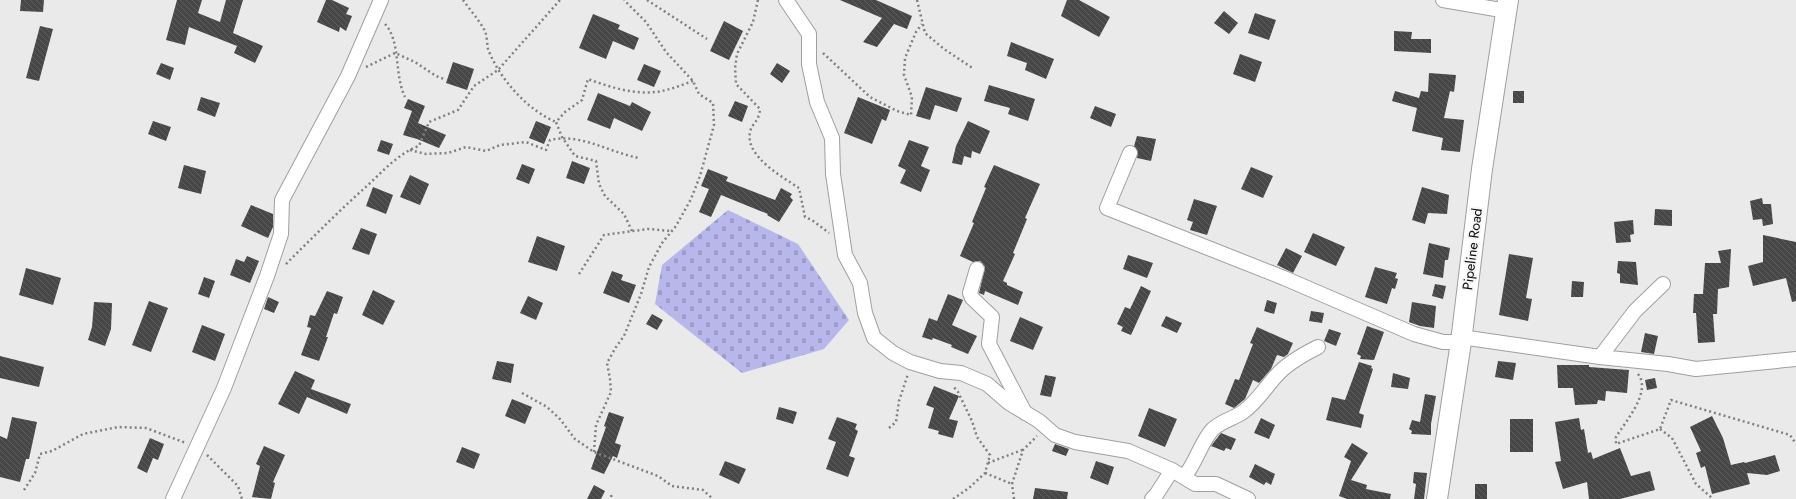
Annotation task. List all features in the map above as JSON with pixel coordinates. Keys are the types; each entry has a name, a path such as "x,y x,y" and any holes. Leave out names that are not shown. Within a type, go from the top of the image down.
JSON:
{"street":[{"path":"173,499 227,381 267,276 280,234 282,200 348,76 381,0"},
{"path":"786,0 809,34 809,64 816,102 832,138 833,174 845,255 860,283 865,313 874,338 893,353 910,362 940,371 961,373 987,384 1009,403 1046,427 1055,435 1075,442 1128,451 1178,473 1195,484 1216,484 1248,499"},
{"path":"1442,0 1507,6"},
{"name":"Pipeline Road","path":"1437,499 1461,340 1482,169 1507,6"},
{"path":"1130,153 1107,208 1284,278 1414,334 1443,342 1461,340 1628,361 1668,364 1696,369 1796,359"},
{"path":"977,269 970,293 972,298 992,317 988,344 1021,402 1025,413"},
{"path":"1600,357 1635,311 1662,284"},
{"path":"1152,499 1178,473 1191,469 1211,432 1218,424 1243,413 1259,399 1277,375 1299,357 1318,346"}],"path":[{"path":"463,0 484,30 488,48 498,70 521,99 532,109 556,122 562,137 575,156 596,161 599,184 605,196 624,214 632,231"},
{"path":"267,276 285,265 334,216 395,160 409,150 419,146 429,122 458,110 474,86 498,70 560,0"},
{"path":"594,452 596,425 611,392 607,364 624,336 641,294 649,267 662,243 691,199 714,125 713,103 699,94 693,81 666,52 646,22 624,0"},
{"path":"648,0 707,39"},
{"path":"758,0 753,22 737,54 735,68 736,84 760,109 759,118 750,130 750,145 763,162 799,188 804,217 812,220 843,244"},
{"path":"917,0 925,33 944,49 974,69"},
{"path":"373,17 385,25 390,30 394,38 400,87 405,97"},
{"path":"809,34 827,58 870,96 897,111 911,114 912,97 904,75 905,58 913,37 922,24"},
{"path":"348,76 395,53"},
{"path":"395,53 415,62 436,76 444,79"},
{"path":"556,122 565,112 582,100 588,79 613,88 648,93 666,90 693,81"},
{"path":"409,150 426,154 448,153 466,147 486,151 500,145 526,142 546,150 550,140 562,137 578,138 620,154 638,158"},
{"path":"579,274 604,235 648,229 671,231"},
{"path":"1628,361 1640,377 1641,397 1616,437 1616,444 1660,429"},
{"path":"889,428 896,422 899,401 907,379 910,362"},
{"path":"940,371 958,392 972,421 977,437 990,455 985,473 969,488 952,499"},
{"path":"522,393 547,407 560,419 575,439 594,452 658,476 672,486 703,490 713,499"},
{"path":"1660,429 1671,400 1790,435 1796,444"},
{"path":"24,490 35,472 40,454 52,451 83,434 118,427 146,428 197,448 213,459 238,486 242,499"},
{"path":"988,463 1023,450 1046,427"},
{"path":"1660,429 1672,438 1696,484 1709,498 1713,499"},
{"path":"1014,499 1012,484 1023,450"},
{"path":"985,473 1012,484"},
{"path":"611,495 612,499"}],"green space":[{"path":"728,210 798,244 849,320 824,349 742,373 655,304 662,265"}],"building":[{"path":"21,0 44,0 43,12 20,11"},
{"path":"177,0 202,0 198,13 220,22 226,0 243,0 233,33 263,46 255,63 234,53 237,46 189,27 185,45 166,40"},
{"path":"326,0 332,0 349,8 346,14 352,16 346,31 340,27 339,32 317,22"},
{"path":"840,0 876,0 912,16 907,29 894,24 877,47 863,42 882,18"},
{"path":"1067,0 1079,0 1110,17 1099,37 1061,16"},
{"path":"1224,11 1238,23 1229,34 1214,23"},
{"path":"1255,13 1276,20 1269,40 1248,33"},
{"path":"593,14 620,25 618,29 639,38 634,50 613,41 606,59 579,48"},
{"path":"724,21 743,31 729,60 710,51"},
{"path":"40,26 53,29 39,81 26,78"},
{"path":"1394,31 1412,32 1411,39 1431,39 1431,53 1394,51"},
{"path":"1011,42 1054,59 1046,79 1025,70 1027,63 1007,56"},
{"path":"1240,54 1262,62 1255,82 1233,74"},
{"path":"453,62 474,69 467,90 446,83"},
{"path":"161,63 174,68 170,80 156,74"},
{"path":"777,63 790,71 782,83 770,74"},
{"path":"644,64 661,71 654,87 637,80"},
{"path":"1429,73 1456,75 1454,92 1450,91 1444,118 1464,120 1460,152 1441,150 1443,138 1412,131 1417,108 1392,101 1395,91 1419,98 1421,91 1428,92"},
{"path":"989,85 1035,99 1028,121 1008,114 1010,108 984,101"},
{"path":"926,87 962,98 957,112 935,105 930,120 916,116"},
{"path":"1513,91 1524,91 1524,103 1513,103"},
{"path":"598,93 630,106 632,102 651,112 642,131 614,118 610,129 587,120"},
{"path":"201,97 220,103 215,117 197,110"},
{"path":"858,97 890,110 886,121 882,119 872,144 844,133"},
{"path":"408,99 425,106 418,123 446,135 439,148 403,135 412,111 404,108"},
{"path":"735,101 748,106 742,122 728,116"},
{"path":"1095,106 1116,114 1111,127 1090,118"},
{"path":"153,121 171,127 166,141 148,134"},
{"path":"536,121 551,127 544,144 529,138"},
{"path":"968,121 990,131 980,154 972,151 971,158 964,156 962,165 952,163 956,146"},
{"path":"1137,136 1156,139 1151,161 1137,158 1138,152 1134,146"},
{"path":"381,140 393,144 389,155 377,151"},
{"path":"909,140 929,147 921,166 930,170 921,192 900,183 906,170 898,166"},
{"path":"572,161 590,168 584,184 566,178"},
{"path":"522,164 535,169 529,184 516,179"},
{"path":"184,165 206,171 201,194 178,188"},
{"path":"994,165 1040,184 1025,218 1027,219 1013,253 1015,254 1003,281 1007,283 1007,285 1023,292 1018,305 985,291 984,295 979,293 985,267 980,261 973,262 960,256 974,223 972,222 986,188 984,187"},
{"path":"1251,167 1273,176 1263,198 1241,189"},
{"path":"708,169 728,177 726,181 775,200 781,188 792,194 790,197 793,200 779,222 767,215 768,214 721,195 711,217 699,212 709,189 701,186"},
{"path":"410,175 429,184 420,205 400,197"},
{"path":"373,187 393,195 386,214 366,206"},
{"path":"1422,187 1449,195 1447,214 1428,213 1425,224 1412,220"},
{"path":"1762,198 1763,204 1771,204 1773,224 1763,226 1762,219 1753,220 1750,201"},
{"path":"1194,199 1217,206 1207,235 1190,230 1193,222 1187,220"},
{"path":"251,205 273,214 273,227 268,238 241,226"},
{"path":"1655,209 1672,210 1672,226 1654,225"},
{"path":"1633,220 1634,234 1630,235 1631,242 1616,243 1614,222"},
{"path":"361,228 377,234 369,255 352,249"},
{"path":"1313,233 1345,247 1336,266 1304,252"},
{"path":"1763,235 1796,242 1796,301 1792,302 1786,278 1753,286 1748,266 1763,262"},
{"path":"537,236 565,246 557,271 528,262"},
{"path":"1429,243 1450,248 1448,260 1445,260 1443,278 1423,274"},
{"path":"1286,248 1302,256 1293,273 1277,265"},
{"path":"1731,249 1729,287 1718,289 1717,314 1713,314 1715,342 1698,343 1696,313 1693,313 1694,294 1703,294 1705,263 1721,263 1718,251"},
{"path":"1509,254 1533,258 1526,298 1532,299 1528,321 1499,315"},
{"path":"1128,255 1153,263 1147,278 1123,269"},
{"path":"247,256 259,261 250,283 230,275 236,259 244,262"},
{"path":"1618,261 1636,262 1638,285 1620,283 1620,274 1617,273"},
{"path":"1375,267 1397,273 1395,278 1398,279 1395,289 1392,288 1387,304 1365,297"},
{"path":"26,268 61,278 53,305 19,295"},
{"path":"612,271 623,275 621,280 636,285 629,303 603,293"},
{"path":"204,277 215,281 209,298 198,294"},
{"path":"1572,281 1584,282 1583,297 1571,297"},
{"path":"1435,284 1446,286 1443,299 1432,296"},
{"path":"1141,286 1151,291 1131,335 1121,331 1123,327 1117,324 1125,307 1130,309"},
{"path":"373,290 395,301 383,325 362,315"},
{"path":"327,291 343,297 337,314 334,313 326,337 328,337 319,361 301,355 311,328 307,327 310,315 315,316"},
{"path":"948,294 963,300 952,325 977,336 968,354 951,347 952,345 933,338 932,340 922,337 929,318 937,321"},
{"path":"528,296 543,303 536,320 520,313"},
{"path":"268,297 279,302 274,313 264,309"},
{"path":"1267,300 1277,303 1274,314 1264,311"},
{"path":"149,301 168,308 151,352 132,345"},
{"path":"94,302 112,303 111,329 105,346 88,340 92,327"},
{"path":"1412,302 1436,306 1434,328 1420,326 1409,322"},
{"path":"1311,311 1324,313 1322,323 1309,321"},
{"path":"652,314 663,320 657,330 646,324"},
{"path":"1166,316 1182,323 1177,333 1161,326"},
{"path":"1020,317 1043,327 1033,350 1010,341"},
{"path":"202,325 225,334 215,361 192,352"},
{"path":"1367,326 1384,332 1374,360 1360,359 1361,356 1357,354"},
{"path":"1257,327 1293,343 1288,354 1284,357 1277,355 1271,369 1259,383 1253,380 1245,399 1234,408 1225,404 1235,379 1239,380 1253,344 1250,343"},
{"path":"1329,329 1341,333 1336,346 1324,341"},
{"path":"1645,333 1658,336 1654,354 1641,352"},
{"path":"0,356 44,367 39,387 0,378"},
{"path":"497,361 514,364 511,383 492,379"},
{"path":"1498,361 1516,363 1513,380 1495,377"},
{"path":"1359,362 1372,366 1371,368 1373,369 1359,413 1364,415 1361,428 1326,420 1332,397 1345,400"},
{"path":"1557,365 1589,365 1589,367 1629,370 1627,393 1606,391 1605,401 1598,400 1597,404 1575,405 1573,388 1558,388"},
{"path":"295,371 315,380 311,389 351,404 347,414 307,397 299,414 278,404"},
{"path":"1393,373 1410,378 1408,389 1391,387"},
{"path":"1045,375 1056,377 1051,397 1040,395"},
{"path":"1655,378 1657,388 1647,390 1645,380"},
{"path":"934,386 959,396 949,419 958,421 953,438 938,434 939,431 928,428 934,408 926,405"},
{"path":"1425,394 1436,396 1431,424 1431,435 1411,434 1412,431 1409,429 1412,420 1420,422"},
{"path":"512,399 532,407 525,424 505,416"},
{"path":"779,407 797,412 793,424 776,419"},
{"path":"1149,408 1177,419 1165,447 1138,436"},
{"path":"609,412 624,417 615,443 621,445 617,458 613,456 604,474 591,469 606,427 604,426"},
{"path":"1712,416 1723,438 1731,465 1775,455 1780,471 1767,475 1747,473 1750,484 1712,494 1705,466 1701,468 1696,453 1701,451 1690,427"},
{"path":"12,417 37,422 29,459 26,459 20,482 0,477 0,436 7,439"},
{"path":"837,417 857,424 855,429 858,431 849,456 855,458 848,477 826,469 836,442 828,439"},
{"path":"1261,418 1275,425 1269,439 1254,433"},
{"path":"1579,418 1581,430 1584,429 1588,453 1591,452 1593,459 1620,448 1631,476 1650,471 1655,490 1620,499 1589,499 1587,482 1563,489 1555,462 1561,461 1555,422"},
{"path":"1510,419 1533,419 1533,452 1510,452"},
{"path":"1221,433 1236,439 1231,450 1226,448 1224,451 1211,446"},
{"path":"150,438 164,444 158,460 153,458 147,473 137,468"},
{"path":"1352,443 1368,453 1351,480 1367,485 1366,489 1391,494 1390,499 1347,499 1339,496 1351,461 1344,457"},
{"path":"1055,444 1069,449 1066,456 1052,451"},
{"path":"264,446 285,455 273,482 275,483 271,499 252,497 260,466 256,464"},
{"path":"462,447 480,454 474,469 456,462"},
{"path":"725,461 746,469 739,484 719,475"},
{"path":"1096,461 1114,467 1108,485 1090,478"},
{"path":"1255,464 1275,474 1271,485 1266,482 1264,485 1249,477"},
{"path":"1414,472 1427,473 1424,499 1414,499 1416,484 1413,483"},
{"path":"1475,484 1487,484 1487,499 1475,499"},
{"path":"594,485 605,491 601,499 587,499"},
{"path":"1035,488 1068,492 1067,499 1033,499"}]}
